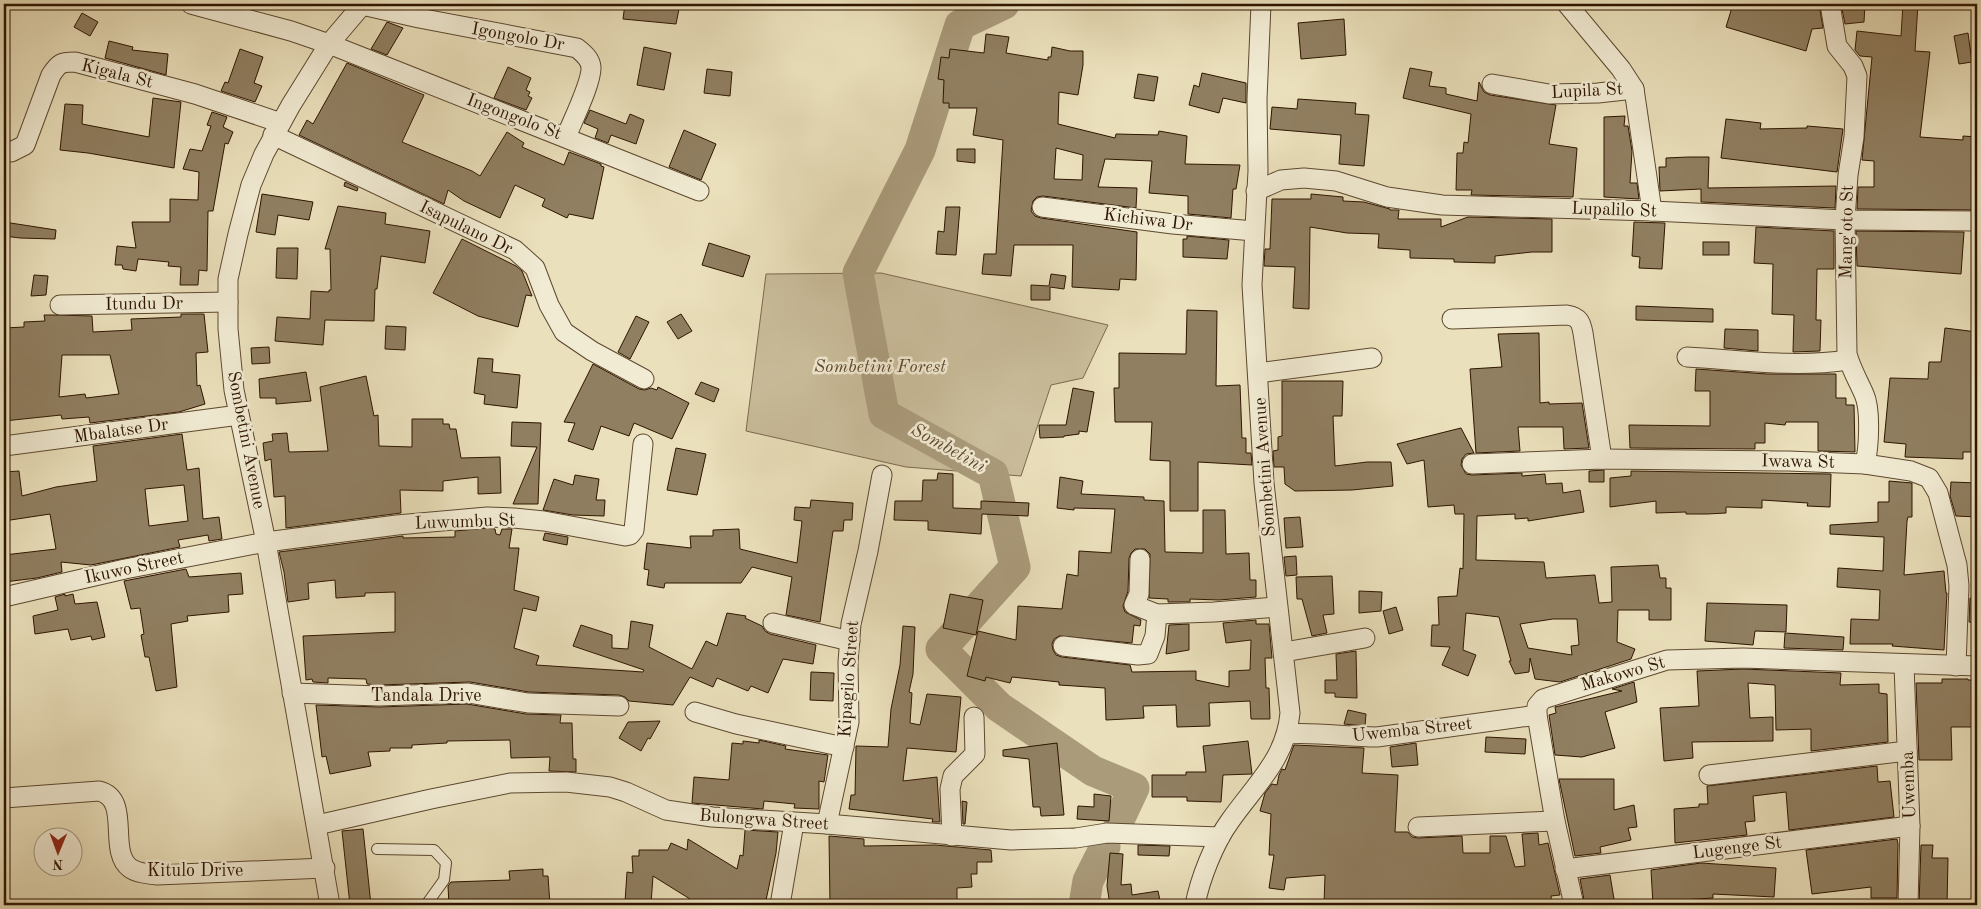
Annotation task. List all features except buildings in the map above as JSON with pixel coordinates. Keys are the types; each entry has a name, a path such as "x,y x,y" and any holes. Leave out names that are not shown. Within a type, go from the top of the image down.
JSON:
{"street":[{"name":"Ingongolo St","path":"191,4 291,31 330,44 699,191"},
{"name":"Sombetini Avenue","path":"330,905 325,868 266,542 239,415 228,329 228,279 251,185 277,129 330,44 362,4"},
{"name":"Igongolo Dr","path":"362,4 419,18 577,48 588,58 591,67 587,84 566,137"},
{"name":"Sombetini Avenue","path":"1195,905 1205,870 1220,838 1229,822 1256,788 1277,756 1287,734 1290,713 1264,483 1252,285 1258,171 1258,49 1261,4"},
{"name":"Lupila St","path":"1492,84 1549,94 1634,89 1621,69 1567,4"},
{"name":"Mang'oto St","path":"1830,4 1837,46 1853,66 1858,76 1845,220 1847,354 1867,402 1869,448 1865,464"},
{"name":"Kigala St","path":"4,152 11,152 25,145 42,94 56,67 62,62 75,62 194,94 277,129"},
{"path":"1634,89 1652,211"},
{"name":"Isapulano Dr","path":"277,129 515,250 535,268 549,305 564,332 592,351 644,378"},
{"name":"Lupalilo St","path":"1256,191 1281,180 1304,178 1336,181 1387,197 1442,205 1652,211 1845,220 1977,221"},
{"name":"Kichiwa Dr","path":"1042,207 1173,224 1254,231"},
{"name":"Itundu Dr","path":"60,305 228,302"},
{"path":"1452,319 1567,315 1576,317 1581,322 1602,459"},
{"path":"1687,357 1824,364 1848,360"},
{"path":"1258,372 1372,358"},
{"name":"Mbalatse Dr","path":"4,446 239,415"},
{"name":"Luwumbu St","path":"266,542 397,525 486,517 544,522 625,536 630,535 634,530 643,444"},
{"name":"Iwawa St","path":"1472,464 1602,459 1865,464 1911,471 1930,478 1938,493 1957,565 1960,586 1956,666"},
{"name":"Kipagilo Street","path":"827,824 849,722 848,662 851,624 868,551 882,475"},
{"name":"Ikuwo Street","path":"4,597 126,569 266,542"},
{"path":"1140,559 1139,594 1134,605 1157,614 1214,612 1277,606"},
{"path":"1063,646 1138,655 1148,654 1155,636 1157,614"},
{"path":"773,623 850,641"},
{"path":"1284,652 1365,638"},
{"name":"Makowo St","path":"1537,715 1537,706 1543,699 1667,660 1743,658 1977,666"},
{"name":"Uwemba","path":"1904,665 1910,826 1908,905"},
{"name":"Tandala Drive","path":"292,693 380,696 437,696 468,693 528,703 619,706"},
{"path":"695,712 736,724 844,747"},
{"path":"1537,715 1564,869 1574,905"},
{"name":"Uwemba Street","path":"1287,734 1304,733 1351,737 1377,736 1537,715"},
{"path":"952,836 950,789 953,776 975,754 974,717"},
{"path":"1709,775 1907,751"},
{"name":"Bulongwa Street","path":"317,826 431,799 510,783 575,782 610,787 666,810 794,823 827,824 1011,840 1076,838 1107,833 1220,838"},
{"name":"Kitulo Drive","path":"4,798 99,791 106,793 114,800 120,848 125,862 131,869 144,873 325,868"},
{"path":"1418,827 1555,821"},
{"path":"780,905 794,823"},
{"name":"Lugenge St","path":"1564,869 1910,826"}],"lane":[{"path":"377,849 434,850 446,863 444,880 426,905"}],"green space":[{"name":"Sombetini Forest","path":"881,273 1108,325 1083,378 1051,385 1021,476 906,467 746,431 766,274"}],"waterway":[{"name":"Sombetini","path":"1004,4 960,25 920,150 858,273 884,414 993,474 1015,567 941,649 999,707 1093,771 1134,788 1119,820"},
{"name":"Sombetini","path":"1084,905 1088,881 1105,847"}]}
